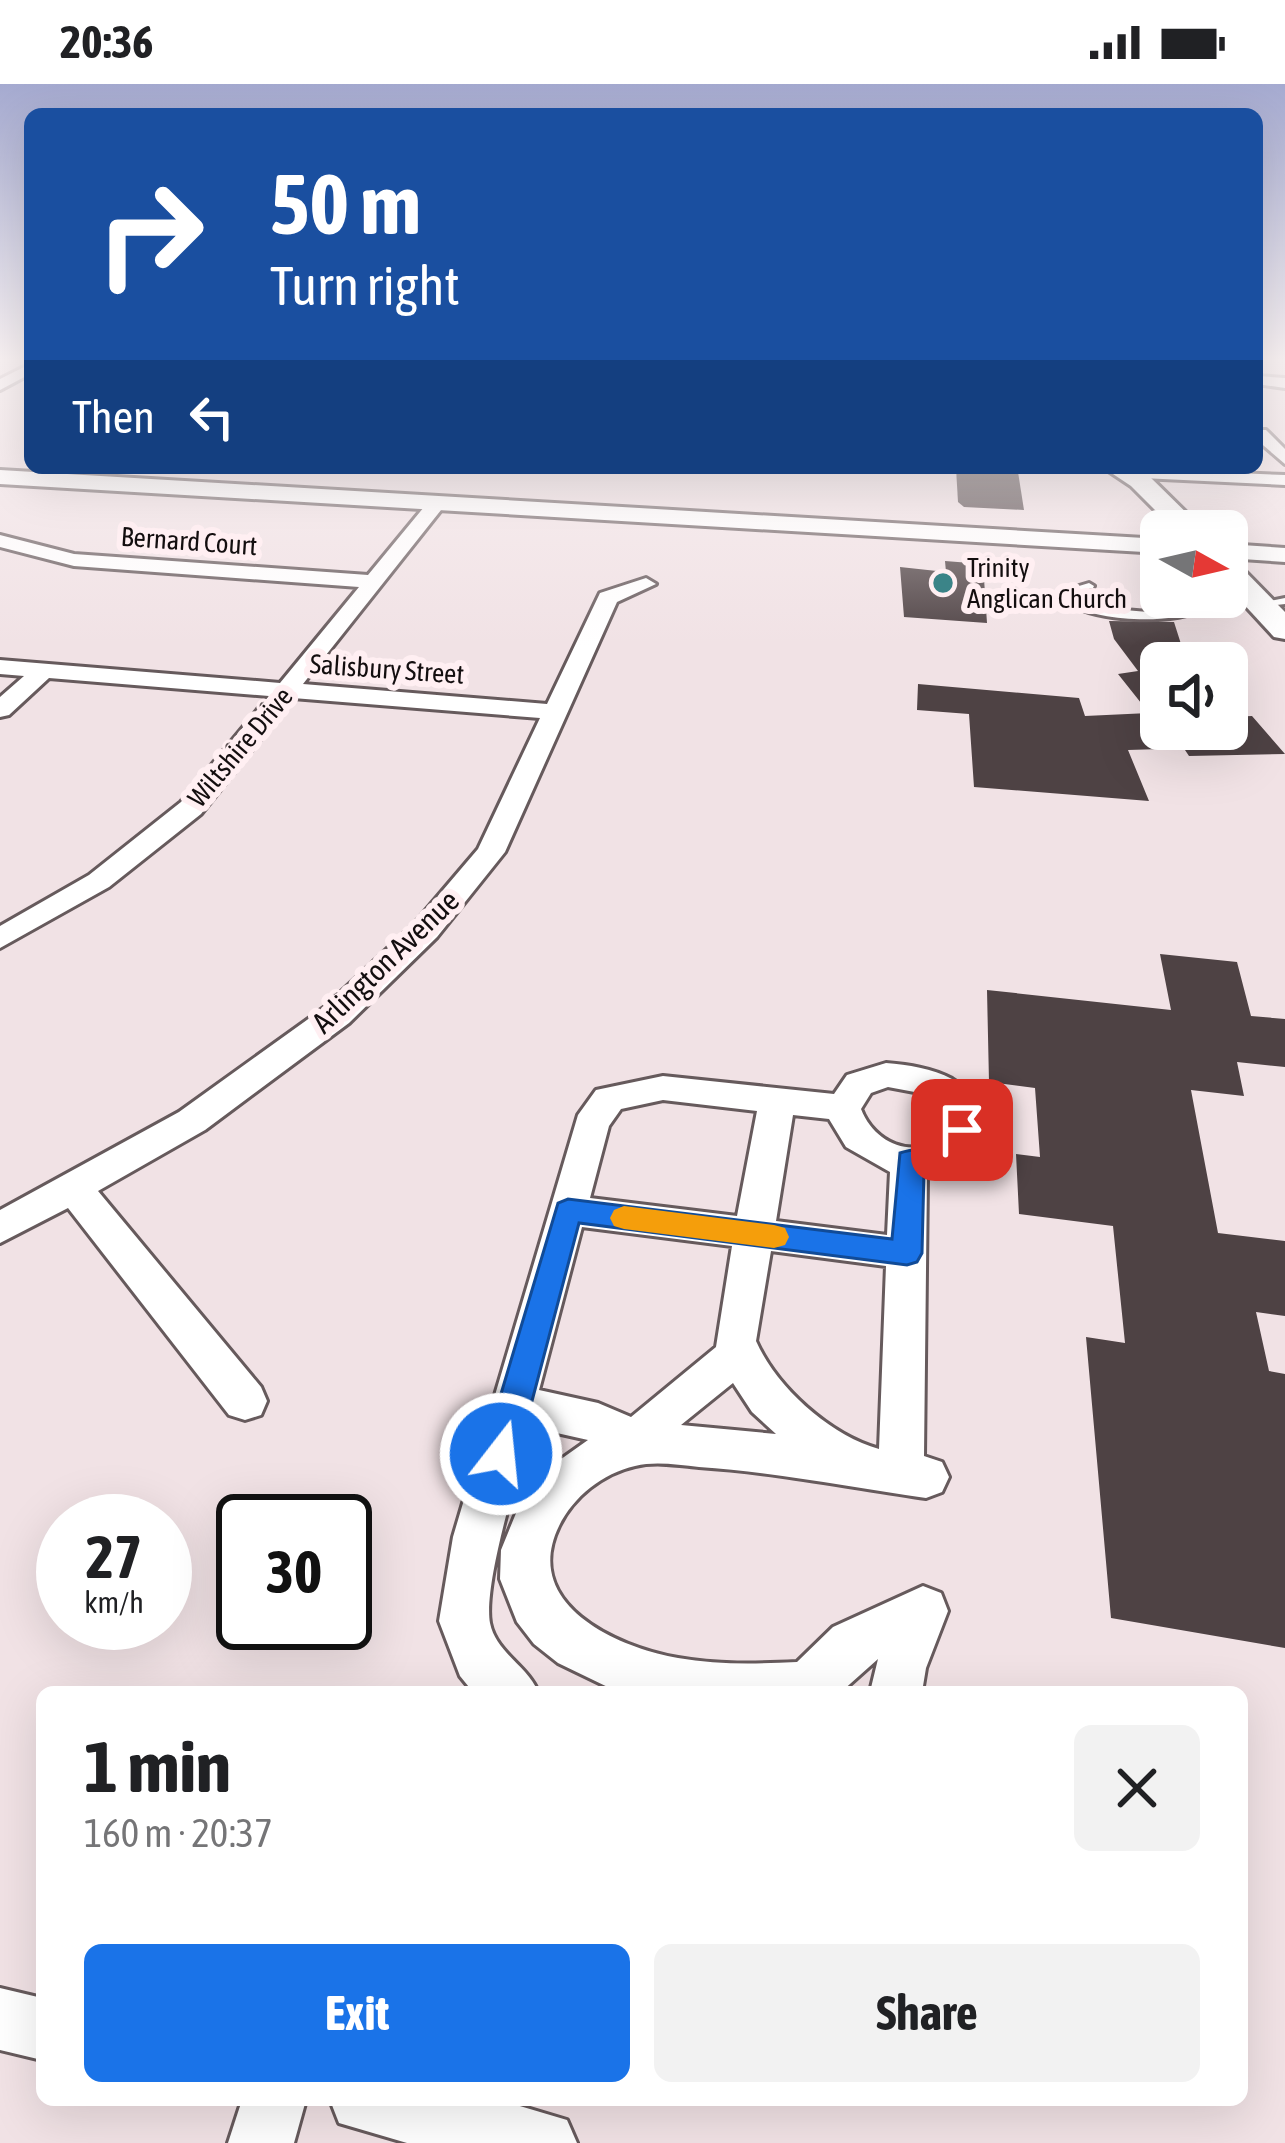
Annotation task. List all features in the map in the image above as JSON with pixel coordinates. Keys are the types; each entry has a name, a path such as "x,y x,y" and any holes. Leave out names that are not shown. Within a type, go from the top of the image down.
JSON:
{"main road":[{"path":"1117,474 1116,481 1142,510"},
{"path":"1126,474 1140,481 1169,510"},
{"path":"1248,582 1272,602 1285,630"},
{"path":"1248,618 1285,653"}],"street":[{"path":"1185,474 1285,480"},
{"path":"0,477 1140,545"},
{"name":"Wiltshire Drive","path":"0,939 99,881 191,808 436,505"},
{"name":"Bernard Court","path":"0,541 74,560 375,582"},
{"path":"1041,542 1062,549 1140,555"},
{"path":"1248,552 1285,555"},
{"path":"1248,565 1285,564"},
{"name":"Arlington Avenue","path":"0,1228 192,1121 337,1015 426,930 491,852 608,598 646,584"},
{"name":"Salisbury Street","path":"0,667 555,712"},
{"path":"0,710 43,671"},
{"path":"886,1076 938,1085 960,1108 962,1130 955,1147 936,1160 910,1160 862,1147 845,1123 843,1108 859,1084 886,1076"},
{"path":"500,1686 478,1658 464,1622 477,1537 591,1124 609,1100 663,1088 843,1108"},
{"path":"778,1102 735,1341 749,1379 770,1403 897,1473"},
{"path":"897,1473 910,1160"},
{"path":"75,1189 245,1401"},
{"path":"568,1210 907,1253"},
{"path":"641,1444 644,1429 657,1414 684,1400 740,1353"},
{"path":"514,1404 598,1423 641,1444"},
{"path":"697,1686 665,1682 602,1661 544,1622 523,1580 528,1534 550,1495 579,1464 641,1444 720,1447 897,1473"},
{"path":"810,1686 850,1645 923,1611 897,1686"},
{"path":"0,2020 36,2028"},
{"path":"261,2143 272,2106"},
{"path":"387,2106 544,2143"}],"lane":[{"path":"1089,586 1074,590 1076,603 1087,610 1140,614"}],"building":[{"path":"956,474 1018,474 1024,510 964,507 958,502"},
{"name":"Trinity Anglican Church","path":"945,561 983,564 987,623 904,617 900,567 946,572"},
{"path":"1109,621 1174,622 1180,642 1140,642 1140,702 1118,674 1138,671 1114,639"},
{"path":"918,684 1079,698 1085,716 1140,713 1140,750 1128,750 1149,801 974,787 969,714 917,710"},
{"path":"1248,716 1285,754 1189,756 1185,750 1248,750"},
{"path":"1160,954 1237,962 1251,1016 1285,1019 1285,1067 1237,1062 1244,1096 1191,1090 1218,1233 1285,1241 1285,1316 1256,1312 1269,1371 1285,1374 1285,1648 1111,1618 1086,1337 1125,1343 1113,1226 1019,1214 1016,1154 1040,1157 1035,1088 989,1082 987,990 1171,1010"}],"slow traffic":[{"path":"624,1218 774,1237"}],"place":[{"name":"Trinity Anglican Church","path":"943,583"}],"route":[{"path":"501,1454 568,1210 907,1253 910,1160 936,1160 955,1147 962,1130"}]}
